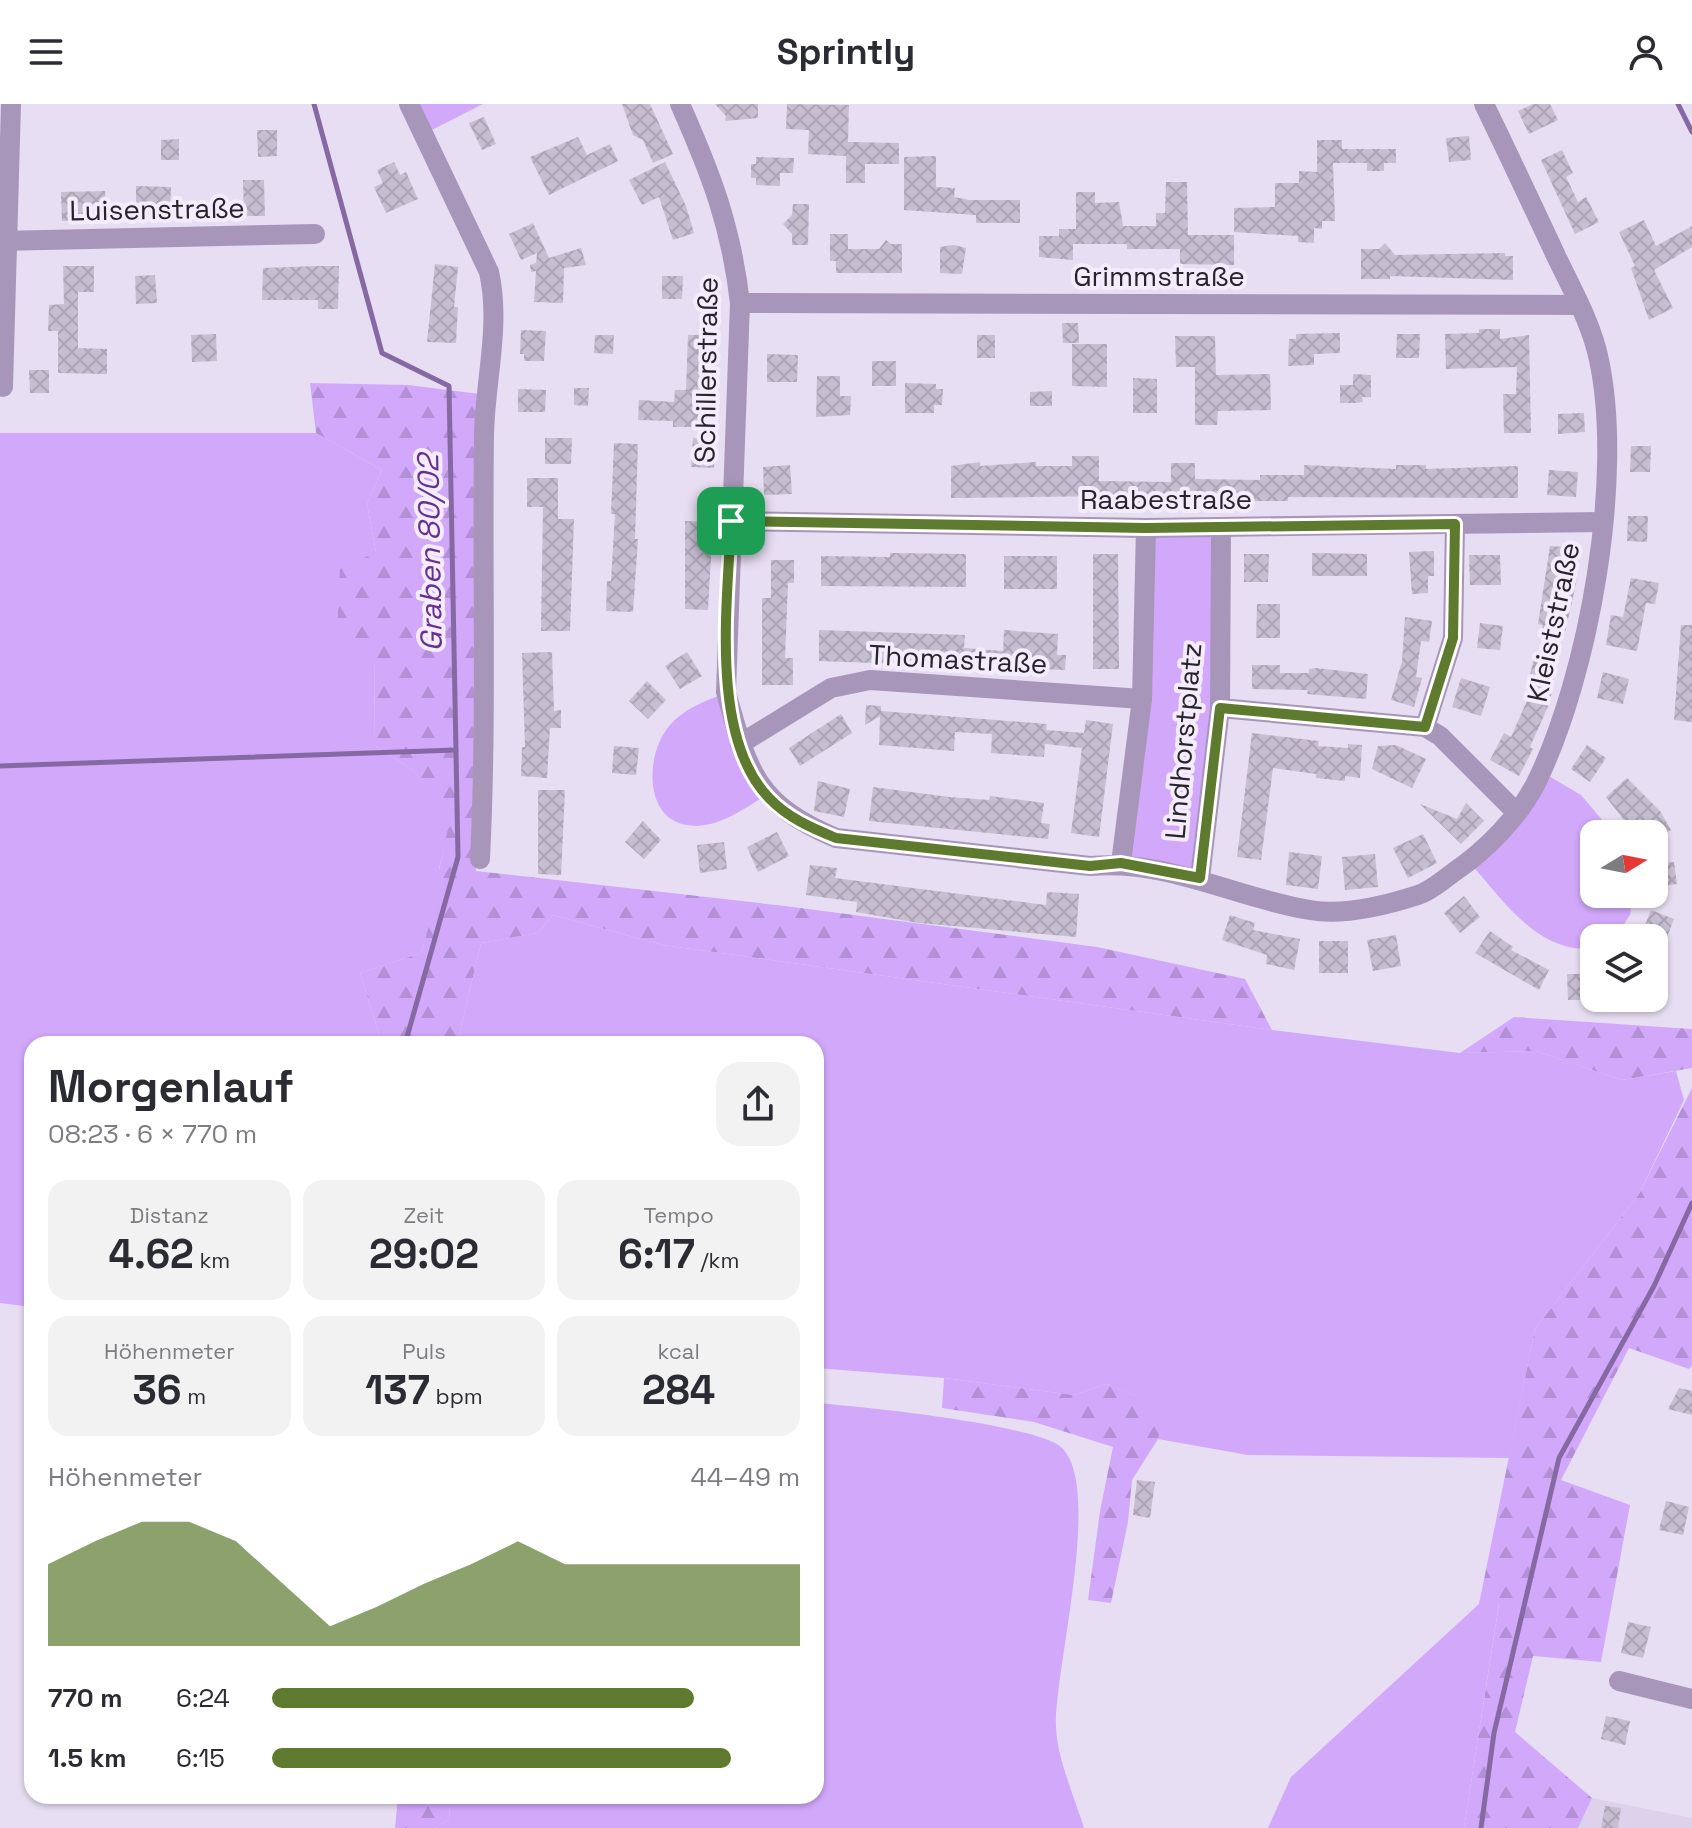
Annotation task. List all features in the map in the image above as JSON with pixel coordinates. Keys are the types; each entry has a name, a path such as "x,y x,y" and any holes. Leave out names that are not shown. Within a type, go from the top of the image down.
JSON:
{"street":[{"path":"3,387 4,240 11,104"},
{"path":"409,104 489,272 493,291 495,328 485,423 480,859"},
{"name":"Schillerstraße","path":"680,104 724,210 740,303 726,692 740,744 767,797 799,822 836,838 1090,866 1121,863"},
{"name":"Kleiststraße","path":"1200,878 1312,911 1366,907 1422,894 1466,864 1516,812 1534,786 1569,698 1589,610 1602,522 1608,461 1604,385 1598,355 1579,305 1484,104"},
{"name":"Luisenstraße","path":"4,240 315,234"},
{"name":"Grimmstraße","path":"740,303 1579,305"},
{"name":"Raabestraße","path":"731,521 1146,528 1602,522"},
{"path":"1425,727 1453,638 1455,524"},
{"name":"Lindhorstplatz","path":"1146,528 1142,699 1121,863 1200,878 1220,708 1221,528"},
{"name":"Thomastraße","path":"740,744 831,688 870,680 1142,699"},
{"path":"1220,708 1425,727 1440,736 1516,812"},
{"path":"1619,1681 1692,1699"}],"shaded area":[{"path":"1592,1798 1692,1818 1692,1828 1578,1828"}],"green space":[{"path":"409,104 483,104 424,134"},
{"path":"310,383 408,385 480,394 475,686 476,871 785,906 1097,947 1245,979 1272,1030 663,945 553,915 538,933 481,943 459,1036 380,1036 360,973 421,953 444,873 439,870 450,819 414,771 374,745 375,663 337,633 340,569 376,552 367,504 382,470 316,433"},
{"path":"0,433 316,433 382,470 367,504 376,552 374,745 414,771 451,819 439,869 445,872 421,953 360,973 380,1036 24,1036 24,1306 0,1303"},
{"path":"1148,530 1219,530 1218,704 1198,876 1124,861"},
{"path":"724,694 765,796 715,823 697,826 679,823 666,815 657,802 653,787 653,770 661,738 682,714"},
{"path":"1542,772 1581,795 1602,820 1580,820 1580,908 1631,908 1630,915 1624,924 1580,924 1580,948 1556,943 1524,922 1470,863"},
{"path":"553,915 663,945 1272,1030 1460,1053 1536,1051 1622,1080 1676,1071 1684,1100 1639,1194 1535,1329 1509,1458 1248,1455 1158,1439 1166,1408 1106,1384 1074,1395 944,1378 824,1369 824,1036 459,1036 481,943 538,933"},
{"path":"1514,1017 1692,1029 1692,1068 1622,1080 1536,1051 1460,1053"},
{"path":"1692,1088 1692,1365 1689,1369 1629,1348 1561,1480 1630,1505 1601,1662 1533,1656 1515,1732 1592,1798 1578,1828 1464,1828 1499,1604 1479,1604 1535,1329 1639,1194"},
{"path":"944,1378 1074,1395 1106,1384 1167,1408 1158,1439 1132,1480 1128,1522 1111,1603 1088,1600 1100,1511 1113,1447 1034,1422 942,1408"},
{"path":"824,1404 983,1424 1017,1431 1061,1447 1073,1468 1078,1499 1078,1537 1056,1728 1063,1765 1084,1828 435,1828 449,1819 450,1804 824,1804"},
{"path":"1499,1603 1464,1828 1268,1828 1291,1777 1479,1604"},
{"path":"397,1804 450,1804 449,1819 435,1828 395,1828"}],"building":[{"path":"622,104 650,104 673,154 653,163 643,140 633,135"},
{"path":"715,104 758,104 758,118 725,121 726,116"},
{"path":"787,104 849,105 848,142 899,143 899,164 865,164 865,183 846,183 846,156 808,154 809,130 786,129"},
{"path":"1533,104 1550,104 1558,120 1529,134 1518,111"},
{"path":"484,117 496,144 482,150 469,123"},
{"path":"257,130 277,130 277,156 258,157"},
{"path":"1469,136 1471,160 1449,162 1446,138"},
{"path":"578,137 587,155 610,144 618,161 549,195 530,157"},
{"path":"179,139 179,160 161,160 161,140"},
{"path":"1317,140 1342,140 1342,149 1396,149 1396,163 1384,163 1384,171 1367,171 1367,163 1333,163 1335,221 1322,221 1322,229 1314,228 1314,243 1298,242 1298,236 1234,232 1234,208 1275,207 1275,183 1299,183 1299,171 1317,172"},
{"path":"1562,150 1573,173 1566,177 1578,202 1586,197 1599,222 1575,234 1541,160"},
{"path":"936,156 936,187 955,188 954,197 969,200 1020,200 1020,223 976,223 976,215 904,210 904,157"},
{"path":"756,157 794,158 793,173 780,173 780,186 756,185 756,178 751,178 751,164 756,164"},
{"path":"394,162 400,175 406,172 418,199 386,213 374,187 383,183 377,170"},
{"path":"665,162 686,206 694,233 673,240 659,197 642,205 629,180"},
{"path":"243,180 264,180 265,216 244,216"},
{"path":"1166,182 1187,182 1188,235 1234,235 1234,265 1180,264 1180,249 1127,249 1127,244 1073,244 1073,260 1039,257 1039,236 1059,236 1059,229 1076,229 1076,192 1095,192 1095,203 1119,202 1123,226 1156,226 1156,213 1165,213"},
{"path":"136,186 171,187 170,215 136,215"},
{"path":"105,191 106,220 62,221 61,192"},
{"path":"793,204 809,204 808,245 792,245 792,234 783,224 792,215"},
{"path":"1644,220 1656,246 1692,226 1692,247 1654,270 1673,308 1649,320 1631,268 1635,266 1619,232"},
{"path":"533,223 549,258 581,248 586,265 564,268 563,303 534,302 536,271 531,272 530,265 536,263 537,253 521,260 509,234"},
{"path":"830,234 848,234 848,249 879,249 886,240 891,244 902,244 902,273 836,273 836,261 830,261"},
{"path":"1385,243 1395,255 1505,253 1505,256 1513,256 1513,280 1390,276 1390,279 1361,279 1361,249 1379,249"},
{"path":"953,245 966,248 962,274 940,273 940,247"},
{"path":"435,264 458,267 454,307 458,307 456,343 427,342"},
{"path":"63,266 94,266 94,292 78,292 78,348 107,349 107,374 58,373 58,331 48,331 49,305 64,304"},
{"path":"339,266 338,309 318,309 318,300 262,300 263,268"},
{"path":"155,275 157,303 136,304 135,276"},
{"path":"662,276 683,276 682,299 662,299"},
{"path":"1062,323 1078,323 1079,343 1063,343"},
{"path":"1479,329 1500,329 1500,339 1529,335 1531,433 1504,433 1503,394 1516,394 1517,367 1446,369 1445,334 1479,333"},
{"path":"521,330 546,331 544,361 524,361 524,354 520,354"},
{"path":"1340,333 1340,353 1314,354 1314,365 1288,366 1289,339 1296,339 1296,334"},
{"path":"216,334 217,361 192,362 191,335"},
{"path":"1397,334 1420,334 1419,358 1396,358"},
{"path":"595,335 614,335 613,354 594,353"},
{"path":"688,335 707,335 700,427 673,427 673,421 638,420 639,400 674,402 675,390 686,390"},
{"path":"977,335 995,335 995,358 977,358"},
{"path":"1175,336 1215,336 1216,375 1270,374 1271,410 1218,411 1217,425 1195,425 1195,367 1176,367"},
{"path":"1072,344 1107,344 1107,387 1072,386"},
{"path":"767,354 798,355 797,382 767,382"},
{"path":"872,361 896,361 896,386 872,386"},
{"path":"29,370 49,370 49,393 30,393"},
{"path":"1353,374 1371,375 1371,397 1362,397 1363,402 1340,403 1340,385 1353,385"},
{"path":"817,376 840,376 840,396 851,396 850,415 816,417"},
{"path":"1133,378 1157,379 1157,413 1133,413"},
{"path":"905,383 936,384 936,389 943,389 942,405 934,405 934,413 905,413"},
{"path":"574,388 589,388 588,406 574,405"},
{"path":"518,389 546,390 545,412 518,412"},
{"path":"1052,391 1052,406 1030,406 1030,392"},
{"path":"1584,413 1585,432 1558,434 1558,414"},
{"path":"545,438 572,438 571,464 545,464"},
{"path":"693,438 716,440 714,468 691,467"},
{"path":"614,443 638,444 635,539 638,539 633,612 606,611 615,514 611,514"},
{"path":"1631,446 1651,446 1650,472 1630,472"},
{"path":"1072,456 1099,456 1099,481 1171,482 1171,463 1195,463 1195,479 1260,480 1260,475 1304,475 1304,465 1396,469 1396,465 1426,465 1426,469 1518,466 1518,498 1288,497 1288,501 1238,501 1238,506 1211,506 1211,498 1146,498 1146,506 1107,506 1107,496 951,498 951,466 980,462 980,466 1036,462 1036,466 1072,466"},
{"path":"790,465 792,494 764,495 763,467"},
{"path":"1549,470 1578,472 1576,497 1547,495"},
{"path":"527,478 558,478 558,519 574,519 570,631 541,631 543,507 527,507"},
{"path":"1628,516 1648,516 1647,542 1627,541"},
{"path":"685,521 713,522 708,610 685,609"},
{"path":"1550,546 1580,548 1576,584 1564,637 1541,633 1543,625 1538,624"},
{"path":"1434,551 1434,576 1428,576 1428,593 1412,594 1409,552"},
{"path":"890,553 966,554 966,587 821,586 821,556 890,557"},
{"path":"1312,553 1367,554 1367,576 1312,576"},
{"path":"1093,554 1118,554 1119,669 1093,669"},
{"path":"1244,554 1269,554 1268,582 1244,582"},
{"path":"1469,555 1500,555 1501,585 1470,585"},
{"path":"1004,556 1057,556 1057,589 1004,589"},
{"path":"771,560 794,560 794,583 788,583 785,658 793,658 793,685 762,685 762,598 771,598"},
{"path":"1631,578 1659,583 1655,604 1646,603 1637,651 1606,645 1611,615 1623,617"},
{"path":"1257,604 1280,604 1280,638 1256,638"},
{"path":"1405,617 1432,621 1429,642 1421,641 1416,677 1422,678 1414,707 1391,700 1402,661"},
{"path":"1480,623 1503,626 1500,650 1477,648"},
{"path":"1681,625 1692,625 1692,722 1674,720"},
{"path":"819,630 965,635 964,648 1003,651 1004,630 1058,634 1057,655 1066,655 1065,670 819,661"},
{"path":"552,652 554,711 561,710 561,728 550,728 547,778 521,776 522,747 525,747 522,653"},
{"path":"687,652 702,676 680,689 665,666"},
{"path":"1535,656 1557,661 1550,702 1530,747 1533,749 1519,776 1490,760 1504,733 1511,737 1538,676 1530,674"},
{"path":"1252,665 1280,665 1280,673 1309,673 1309,669 1316,668 1368,674 1366,699 1307,694 1308,690 1252,689"},
{"path":"1603,672 1629,679 1623,704 1597,698"},
{"path":"1461,678 1490,687 1481,716 1452,707"},
{"path":"647,681 666,700 648,719 629,701"},
{"path":"866,705 881,706 881,711 1047,724 1046,730 1084,733 1086,720 1113,724 1099,837 1071,833 1082,748 1045,744 1044,757 991,753 992,734 955,732 954,751 879,745 880,716 865,725"},
{"path":"841,714 852,733 800,766 789,748"},
{"path":"1252,733 1319,741 1318,746 1348,748 1348,744 1362,745 1360,778 1345,776 1345,781 1316,778 1316,774 1273,768 1261,860 1237,857"},
{"path":"1396,745 1426,759 1412,788 1372,769 1378,746"},
{"path":"1587,745 1606,758 1590,782 1571,769"},
{"path":"614,746 639,748 636,775 612,773"},
{"path":"1627,778 1665,820 1624,820 1606,797"},
{"path":"818,781 850,789 844,817 814,811"},
{"path":"873,787 949,797 989,800 990,796 1044,803 1041,823 1050,824 1048,839 869,821"},
{"path":"538,790 565,790 561,875 538,874"},
{"path":"1466,803 1484,821 1461,844 1420,804 1457,819"},
{"path":"643,821 661,840 644,859 625,842"},
{"path":"777,832 789,856 758,872 747,847"},
{"path":"1423,834 1437,863 1408,878 1393,848"},
{"path":"724,842 727,869 700,873 697,845"},
{"path":"1289,852 1322,856 1318,889 1286,885"},
{"path":"1375,854 1378,887 1345,890 1342,857"},
{"path":"1674,862 1677,884 1668,885 1668,863"},
{"path":"810,865 837,868 835,878 1046,905 1047,892 1079,894 1076,937 919,923 856,912 857,902 806,895"},
{"path":"1464,896 1480,917 1460,933 1444,913"},
{"path":"1651,910 1674,919 1668,934 1668,924 1646,924"},
{"path":"1230,915 1255,923 1253,930 1300,939 1294,970 1266,964 1267,955 1222,940"},
{"path":"1490,931 1513,947 1511,950 1549,970 1539,990 1475,953"},
{"path":"1396,935 1401,966 1373,971 1367,940"},
{"path":"1319,941 1348,941 1348,973 1319,973"},
{"path":"1567,974 1580,974 1580,1000 1568,1000"},
{"path":"1679,1388 1692,1391 1692,1415 1668,1409"},
{"path":"1137,1480 1155,1482 1150,1518 1133,1515"},
{"path":"1666,1501 1689,1507 1683,1535 1659,1530"},
{"path":"1628,1622 1651,1627 1643,1658 1621,1653"},
{"path":"1606,1716 1630,1721 1625,1745 1601,1739"},
{"path":"1605,1806 1621,1808 1618,1828 1601,1828"}],"waterway":[{"name":"Graben 80/02","path":"314,104 382,353 449,386 458,857 407,1036"},
{"path":"1678,104 1692,132"},
{"path":"0,766 456,750"},
{"path":"1481,1828 1494,1733 1559,1458 1654,1286 1692,1203"}],"route":[{"path":"731,521 1146,528 1455,524 1453,638 1425,727 1220,708 1200,878 1121,863 1090,866 836,838 799,822 767,797 740,744 726,692 731,521"}]}
